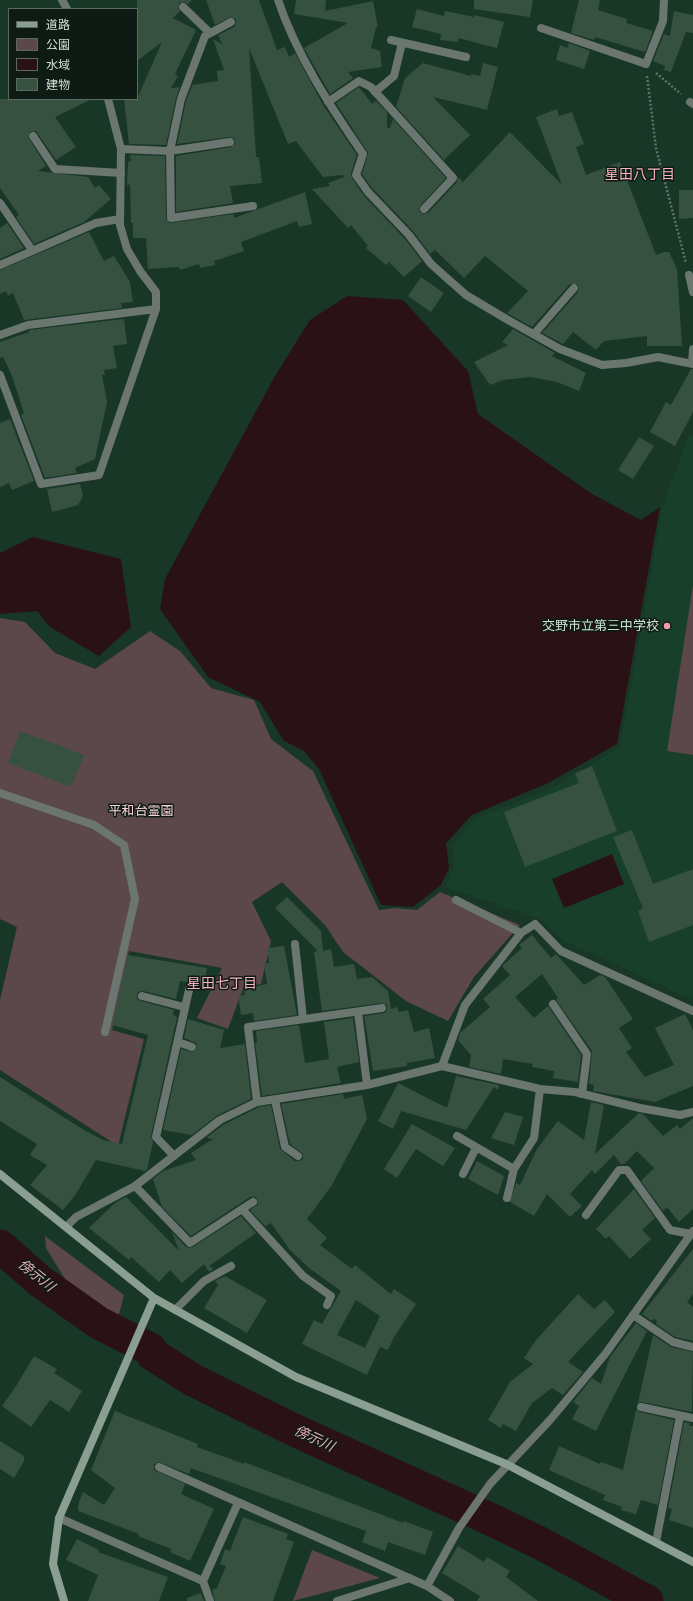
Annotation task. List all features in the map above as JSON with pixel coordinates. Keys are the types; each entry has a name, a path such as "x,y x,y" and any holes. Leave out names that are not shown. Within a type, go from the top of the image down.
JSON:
{"street":[{"path":"278,0 299,49 328,102 362,154 356,175 368,192 408,235 431,264 466,295 560,349 602,365 626,363 658,357 692,364 693,349"},
{"path":"541,28 646,64 663,20 664,0"},
{"path":"183,7 210,33"},
{"path":"231,22 205,36 181,99 170,151 171,218 253,206"},
{"path":"391,40 466,57"},
{"path":"375,92 394,76 402,43"},
{"path":"328,102 358,81 371,87 453,178 424,208"},
{"path":"0,375 41,484 100,475 156,309 156,292 140,271 128,249 120,219 121,149 108,100"},
{"path":"33,136 55,169 121,173"},
{"path":"121,149 170,151 230,142"},
{"path":"0,203 32,250"},
{"path":"0,265 96,223 120,219"},
{"path":"689,275 693,292"},
{"path":"534,334 574,288"},
{"path":"0,335 28,325 156,309"},
{"path":"0,793 94,825 124,845 135,898 105,1032"},
{"path":"456,900 521,932"},
{"path":"442,1066 465,1005 521,932 535,924 561,951 693,1011"},
{"path":"294,944 303,1018"},
{"path":"174,1156 156,1137 189,990"},
{"path":"142,996 184,1007"},
{"path":"553,1004 587,1054 582,1094"},
{"path":"257,1102 248,1027 382,1008"},
{"path":"358,1012 367,1086"},
{"path":"178,1042 192,1047"},
{"path":"66,1227 76,1217 135,1186 220,1120 257,1102 367,1086 442,1066 540,1089 582,1094 680,1115 693,1112"},
{"path":"507,1198 514,1169 534,1138 540,1089"},
{"path":"275,1100 285,1147 298,1156"},
{"path":"457,1136 514,1169"},
{"path":"463,1174 476,1148"},
{"path":"427,1586 459,1528 490,1484 506,1464 550,1420 606,1353 692,1233 670,1230 627,1170 619,1170 586,1215"},
{"path":"0,1174 154,1298 175,1310 296,1377 506,1464 693,1562"},
{"path":"135,1186 190,1243 253,1202"},
{"path":"242,1208 303,1276 331,1296 327,1304"},
{"path":"175,1310 204,1281 231,1266"},
{"path":"64,1601 53,1564 59,1518 154,1298"},
{"path":"633,1315 673,1342 693,1346"},
{"path":"641,1406 693,1418"},
{"path":"656,1542 680,1416"},
{"path":"159,1467 410,1578 427,1586 450,1601"},
{"path":"210,1601 203,1581 238,1503"},
{"path":"59,1518 203,1581"},
{"path":"337,1601 410,1578"}],"path":[{"path":"646,64 692,103"},
{"path":"646,64 656,148 689,275"}],"shaded area":[{"name":"交野市立第三中学校","path":"693,435 693,1000 564,941 540,919 445,887 454,868 452,846 474,819 552,788 620,747 663,505 688,437"}],"green space":[{"path":"693,585 693,755 667,751"},
{"name":"平和台霊園","path":"0,618 25,622 55,653 95,669 150,631 180,651 211,688 254,700 271,739 313,771 379,910 395,908 417,910 440,892 520,925 474,977 448,1021 406,1001 343,952 325,925 282,882 252,902 271,941 261,984 244,986 228,1029 197,1018 222,968 129,951 112,1030 144,1039 118,1146 0,1070 0,1000 17,927 0,919"},
{"path":"45,1236 124,1295 116,1326 65,1292 65,1279 46,1248"},
{"path":"312,1550 380,1578 293,1601"}],"water":[{"path":"347,296 403,300 468,371 478,414 592,494 641,520 660,507 617,744 548,783 472,815 446,843 449,868 441,885 413,907 381,905 319,769 304,751 284,741 260,702 208,677 160,609 165,579 275,376 310,320"},
{"path":"33,537 121,559 131,627 99,656 50,627 37,611 0,614 0,553"},
{"path":"612,854 624,884 564,908 552,879"}],"building":[{"path":"137,0 192,0 188,4 184,2 179,3 178,8 180,11 173,18 196,30 175,74 178,76 171,88 180,87 176,98 166,145 129,144 124,100 138,100 138,97 162,42 138,60"},
{"path":"206,0 259,0 277,50 285,47 289,57 295,53 323,105 357,155 351,173 352,178 364,196 405,239 422,261 404,277 389,262 386,265 366,248 368,246 351,225 348,228 312,189 330,186 328,183 344,177 343,175 323,177 296,141 288,144 249,48 256,157 259,157 262,183 230,186 233,203 176,212 176,156 231,147 235,144 234,138 230,137 177,144 186,101 192,85 218,81 217,71 224,70 213,39 222,44 218,35 234,27 236,23 236,19 231,17 215,25"},
{"path":"296,0 326,0 325,11 373,1 378,27 376,27 371,48 380,51 382,67 348,72 353,78 330,94 304,48 348,23 294,14"},
{"path":"474,0 533,0 530,17 474,9"},
{"path":"579,0 600,0 598,10 627,19 626,23 653,31 645,52 595,37 594,40 571,33"},
{"path":"417,9 444,16 445,11 474,17 474,15 504,22 497,48 458,38 458,42 440,40 441,34 412,27"},
{"path":"674,11 693,15 693,33 686,32 671,72 664,70 665,66 653,61 664,34 670,36"},
{"path":"569,43 590,51 584,69 556,60 560,45 567,48"},
{"path":"423,63 471,76 471,74 480,76 483,63 498,67 487,110 433,97 470,135 444,160 396,107 405,78"},
{"path":"359,87 372,104 376,101 387,112 387,128 390,128 393,119 446,178 420,206 419,211 423,214 428,213 457,182 458,177 463,182 510,132 562,185 536,117 557,109 559,116 572,112 584,144 576,147 586,175 620,162 656,255 669,252 677,269 682,346 647,346 647,336 604,341 596,350 573,332 563,344 542,333 578,292 579,287 577,284 570,284 532,327 507,313 528,291 485,256 464,278 435,250 430,254 413,231 372,188 362,174 368,153 336,103"},
{"path":"0,99 90,100 55,117 76,147 56,160 36,131 30,132 28,137 46,166 38,171 88,177 95,188 99,185 111,199 84,222 34,244 16,217 19,215 0,188"},
{"path":"130,155 165,156 166,218 169,223 234,214 234,218 305,192 312,224 299,227 297,221 241,242 244,251 214,261 215,265 200,268 199,264 180,270 179,267 148,269 146,238 133,238 130,184 127,186 128,161 131,162"},
{"path":"679,190 693,190 693,218 679,219"},
{"path":"7,223 24,248 0,259 0,228"},
{"path":"89,232 104,261 114,256 130,282 133,302 121,303 122,308 24,320 13,293 8,296 6,291 0,294 0,270"},
{"path":"421,277 444,293 431,312 408,296"},
{"path":"124,319 127,344 113,346 117,368 104,370 105,375 102,375 107,402 95,459 75,468 77,473 45,478 21,415 24,413 12,376 3,357 0,358 0,342 29,332 29,330"},
{"path":"513,329 555,353 552,356 586,373 579,391 557,382 531,377 503,380 490,385 474,362 508,345 502,342"},
{"path":"691,369 693,369 693,412 675,446 650,432 666,402 671,405"},
{"path":"10,419 34,481 12,490 9,483 0,487 0,423"},
{"path":"639,437 654,446 633,479 618,470"},
{"path":"80,484 83,496 78,505 52,512 47,489"},
{"path":"20,731 84,755 71,787 8,763"},
{"path":"592,766 617,831 525,867 504,812 579,783 575,773"},
{"path":"632,830 653,884 693,869 693,925 649,942 638,911 643,908 613,837"},
{"path":"287,897 321,931 323,951 331,949 334,967 354,964 357,979 372,977 388,991 391,1009 397,1007 399,1012 408,1010 414,1032 429,1028 435,1058 407,1063 407,1066 373,1071 364,1016 385,1013 387,1010 387,1005 381,1003 322,1011 314,952 318,951 275,908"},
{"path":"532,935 551,958 556,954 584,985 600,975 605,977 633,1019 619,1028 632,1048 626,1052 645,1077 674,1065 655,1028 685,1014 693,1030 693,1086 655,1102 593,1091 594,1085 589,1084 592,1051 556,1000 558,998 542,974 515,997 534,1018 548,1006 581,1055 578,1082 553,1078 554,1071 532,1067 533,1064 503,1059 501,1074 469,1067 471,1055 458,1040 460,1033 490,1007 483,999 510,975 502,966 522,948 519,945"},
{"path":"284,946 297,1015 254,1021 253,1013 241,1015 238,996 245,995 244,989 267,984 264,963 269,963 267,948"},
{"path":"128,955 207,968 204,985 180,981 176,999 143,991 138,992 138,1000 174,1010 173,1015 177,1017 151,1136 153,1142 147,1170 145,1171 96,1160 76,1194 63,1210 30,1185 47,1165 30,1155 37,1144 0,1121 0,1077 84,1130 103,1140 122,1144 148,1035 112,1025"},
{"path":"353,1018 359,1062 337,1067 341,1083 262,1096 255,1043 257,1042 256,1031 299,1025 305,1063 329,1059 324,1022"},
{"path":"188,1019 224,1030 220,1048 245,1044 251,1099 218,1115 192,1135 163,1130 181,1049 193,1052 197,1048 196,1043 184,1038"},
{"path":"456,1076 499,1085 498,1090 494,1087 466,1130 401,1111 393,1129 378,1121 398,1083 447,1108"},
{"path":"343,1094 344,1099 362,1095 367,1119 332,1185 307,1219 327,1238 320,1245 352,1269 355,1265 391,1294 394,1289 416,1304 394,1337 388,1350 380,1347 367,1375 302,1344 314,1320 322,1324 341,1291 309,1268 290,1250 271,1223 265,1226 250,1210 258,1204 256,1197 250,1197 191,1236 162,1207 153,1179 163,1171 196,1160 191,1153 213,1139 206,1138 223,1125 259,1107 271,1105 280,1149 295,1161 300,1161 303,1159 303,1154 290,1144 281,1104","holes":["356,1300 380,1316 365,1348 337,1335"]},
{"path":"591,1102 604,1105 595,1154 639,1113 643,1114 663,1136 677,1125 680,1129 693,1118 693,1209 679,1222 667,1207 663,1211 641,1181 654,1168 637,1151 624,1164 621,1164 614,1155 595,1174 592,1170 570,1194 582,1206 570,1217 547,1194 534,1216 510,1202 516,1183 520,1185 537,1149 558,1121 584,1140"},
{"path":"505,1112 523,1117 514,1145 491,1138"},
{"path":"412,1124 455,1148 443,1166 416,1149 397,1178 384,1169"},
{"path":"477,1161 504,1176 498,1195 468,1179"},
{"path":"634,1189 655,1218 642,1230 651,1239 630,1259 609,1236 606,1239 596,1229"},
{"path":"126,1197 179,1251 172,1232 186,1247 191,1248 241,1216 256,1233 209,1266 214,1269 209,1272 204,1264 182,1283 170,1270 159,1282 131,1257 129,1260 89,1228 115,1203"},
{"path":"693,1249 693,1294 687,1302 693,1307 693,1341 675,1337 656,1324 657,1320 653,1319 652,1321 642,1314"},
{"path":"225,1276 267,1300 247,1333 204,1308 218,1285 215,1281"},
{"path":"578,1294 594,1309 605,1300 615,1312 568,1362 583,1372 563,1395 552,1388 532,1403 516,1431 503,1424 501,1428 488,1420 510,1382 533,1364 524,1358 536,1340"},
{"path":"636,1323 647,1331 596,1431 572,1419 579,1406 573,1402 592,1378 601,1384 610,1357"},
{"path":"653,1335 671,1347 693,1352 692,1412 642,1402 638,1403"},
{"path":"34,1356 57,1369 54,1373 82,1391 69,1412 50,1400 31,1427 2,1406"},
{"path":"636,1410 674,1420 658,1505 641,1500 636,1514 621,1510 622,1507 603,1500 605,1495 549,1470 559,1446 600,1464 601,1462 623,1470"},
{"path":"115,1411 198,1444 197,1447 244,1464 244,1462 403,1523 404,1521 433,1532 425,1555 388,1542 385,1551 362,1542 366,1531 191,1468 189,1474 159,1462 154,1464 154,1470 185,1484 181,1494 214,1509 190,1561 170,1552 171,1549 138,1536 139,1534 78,1511 78,1505 83,1492 104,1505 115,1488 91,1470"},
{"path":"684,1422 690,1423 689,1426 693,1426 693,1528 669,1520 672,1509 668,1508"},
{"path":"0,1441 24,1456 24,1461 14,1478 0,1469"},
{"path":"243,1517 288,1534 286,1539 294,1542 273,1601 215,1601 212,1590 217,1588 226,1566 220,1564 225,1549 230,1551"},
{"path":"77,1539 99,1550 98,1552 168,1577 159,1601 88,1601 98,1575 66,1560"},
{"path":"458,1546 484,1562 487,1557 510,1571 506,1577 538,1601 477,1601 480,1596 442,1573"},
{"path":"201,1593 204,1601 187,1601 187,1598"}],"waterway":[{"name":"傍示川","path":"0,1246 41,1282 99,1323 150,1349 152,1354 193,1380 294,1430 540,1543 647,1601"}],"place":[{"name":"交野市立第三中学校","path":"667,626"}],"district":[{"name":"星田八丁目","path":"640,175"},
{"name":"星田七丁目","path":"222,984"}]}
